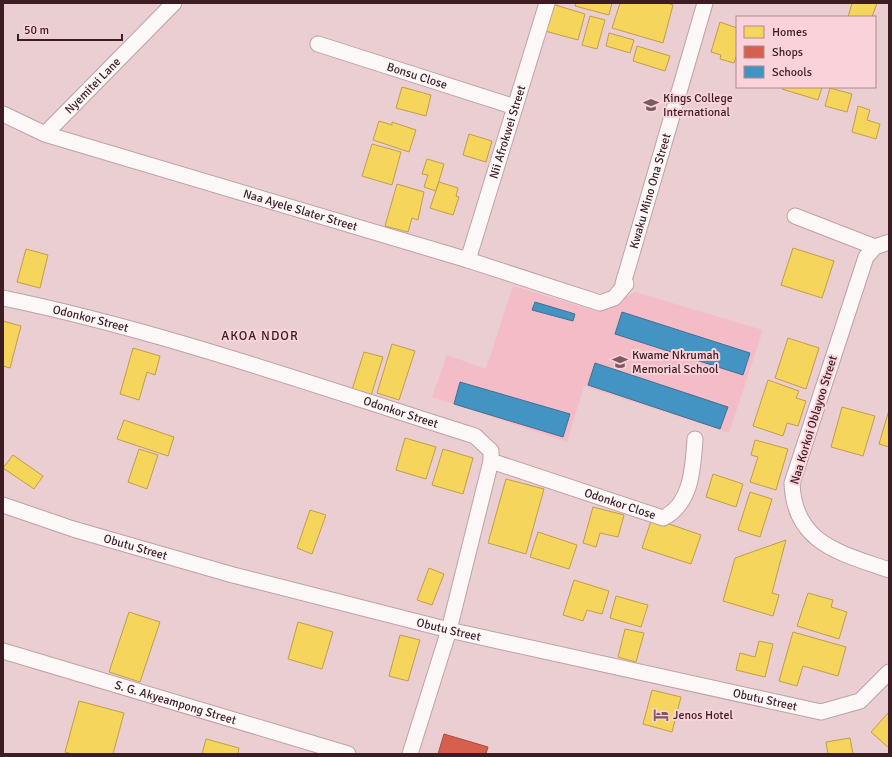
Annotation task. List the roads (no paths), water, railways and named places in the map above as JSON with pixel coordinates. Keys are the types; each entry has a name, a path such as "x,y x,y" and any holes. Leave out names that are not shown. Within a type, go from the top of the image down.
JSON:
{"street":[{"name":"Nii Afrokwei Street","path":"468,260 547,3"},
{"name":"Kwaku Mino Ona Street","path":"600,303 614,298 626,284 623,284 705,3"},
{"name":"Nyemitei Lane","path":"45,134 170,4"},
{"name":"Bonsu Close","path":"318,44 515,107"},
{"name":"Naa Ayele Slater Street","path":"3,114 45,134 468,260 600,303"},
{"name":"Naa Korkoi Oblayoo Street","path":"795,216 882,244"},
{"name":"Naa Korkoi Oblayoo Street","path":"882,244 866,257 792,484 792,495 799,518 808,531 824,544 848,555 889,570"},
{"name":"Odonkor Street","path":"3,298 126,326 474,436 491,451 491,461"},
{"name":"Odonkor Close","path":"491,461 663,518 671,514 689,487 693,472 695,439"},
{"path":"410,754 449,630 491,461"},
{"name":"Obutu Street","path":"3,505 73,529 233,575 449,630 821,712 860,701 889,672"},
{"name":"S. G. Akyeampong Street","path":"3,651 348,754"}],"place":[{"name":"Kings College International","path":"651,105"},
{"name":"Kwame Nkrumah Memorial School","path":"620,362"},
{"name":"Jenos Hotel","path":"661,715"}],"district":[{"name":"AKOA NDOR","path":"260,336"}]}
